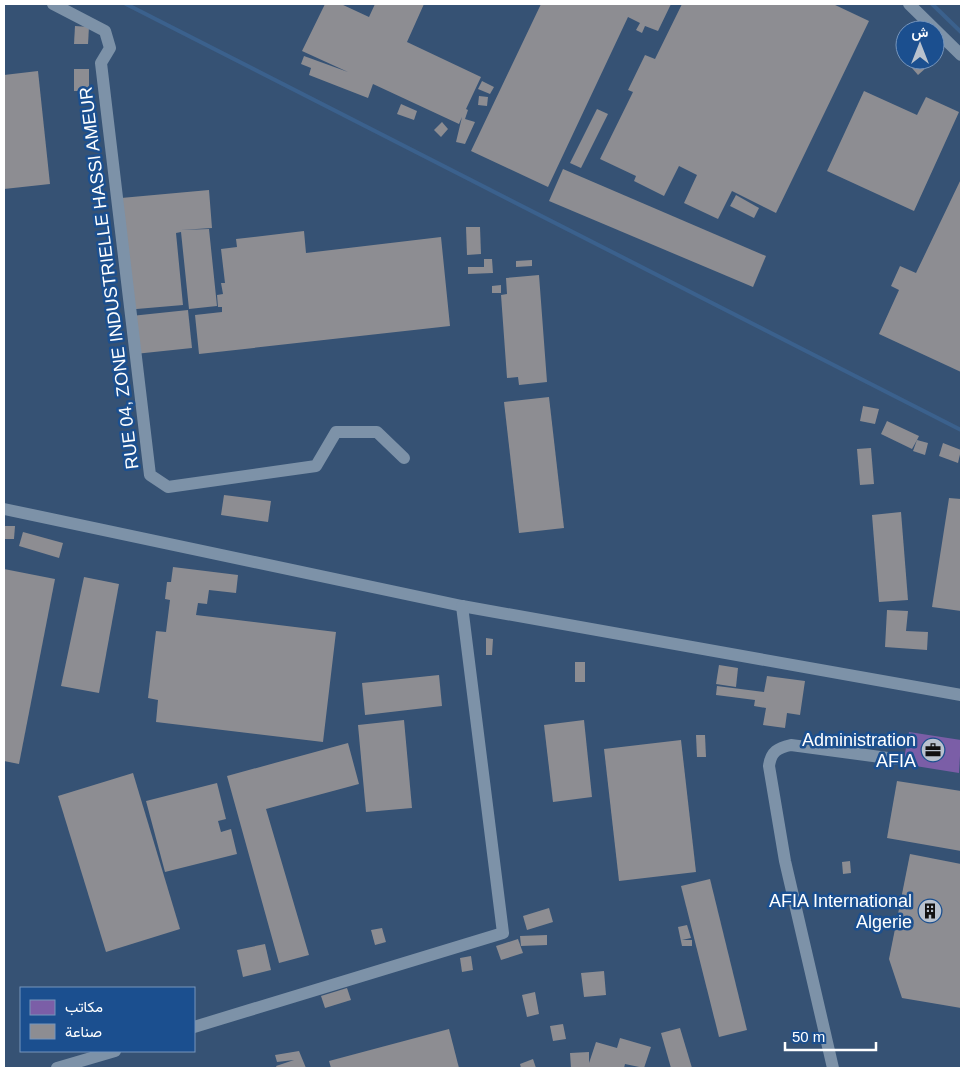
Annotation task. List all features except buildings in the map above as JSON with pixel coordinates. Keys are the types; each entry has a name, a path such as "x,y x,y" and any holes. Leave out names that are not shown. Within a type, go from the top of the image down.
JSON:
{"street":[{"name":"RUE 04, ZONE INDUSTRIELLE HASSI AMEUR","path":"53,4 105,31 110,48 101,63 150,475 168,487 316,466 336,432 377,432 404,458"},
{"path":"909,4 961,55"},
{"path":"4,509 462,606 961,695"},
{"path":"195,1027 503,933 462,606"},
{"path":"833,1068 785,861 768,766 770,756 779,748 798,745 895,759"},
{"path":"57,1068 112,1052"}],"waterway":[{"path":"126,4 961,430"},
{"path":"932,4 961,32"}],"place":[{"name":"Administration AFIA","path":"933,750"},
{"name":"AFIA International Algerie","path":"930,911"}]}
